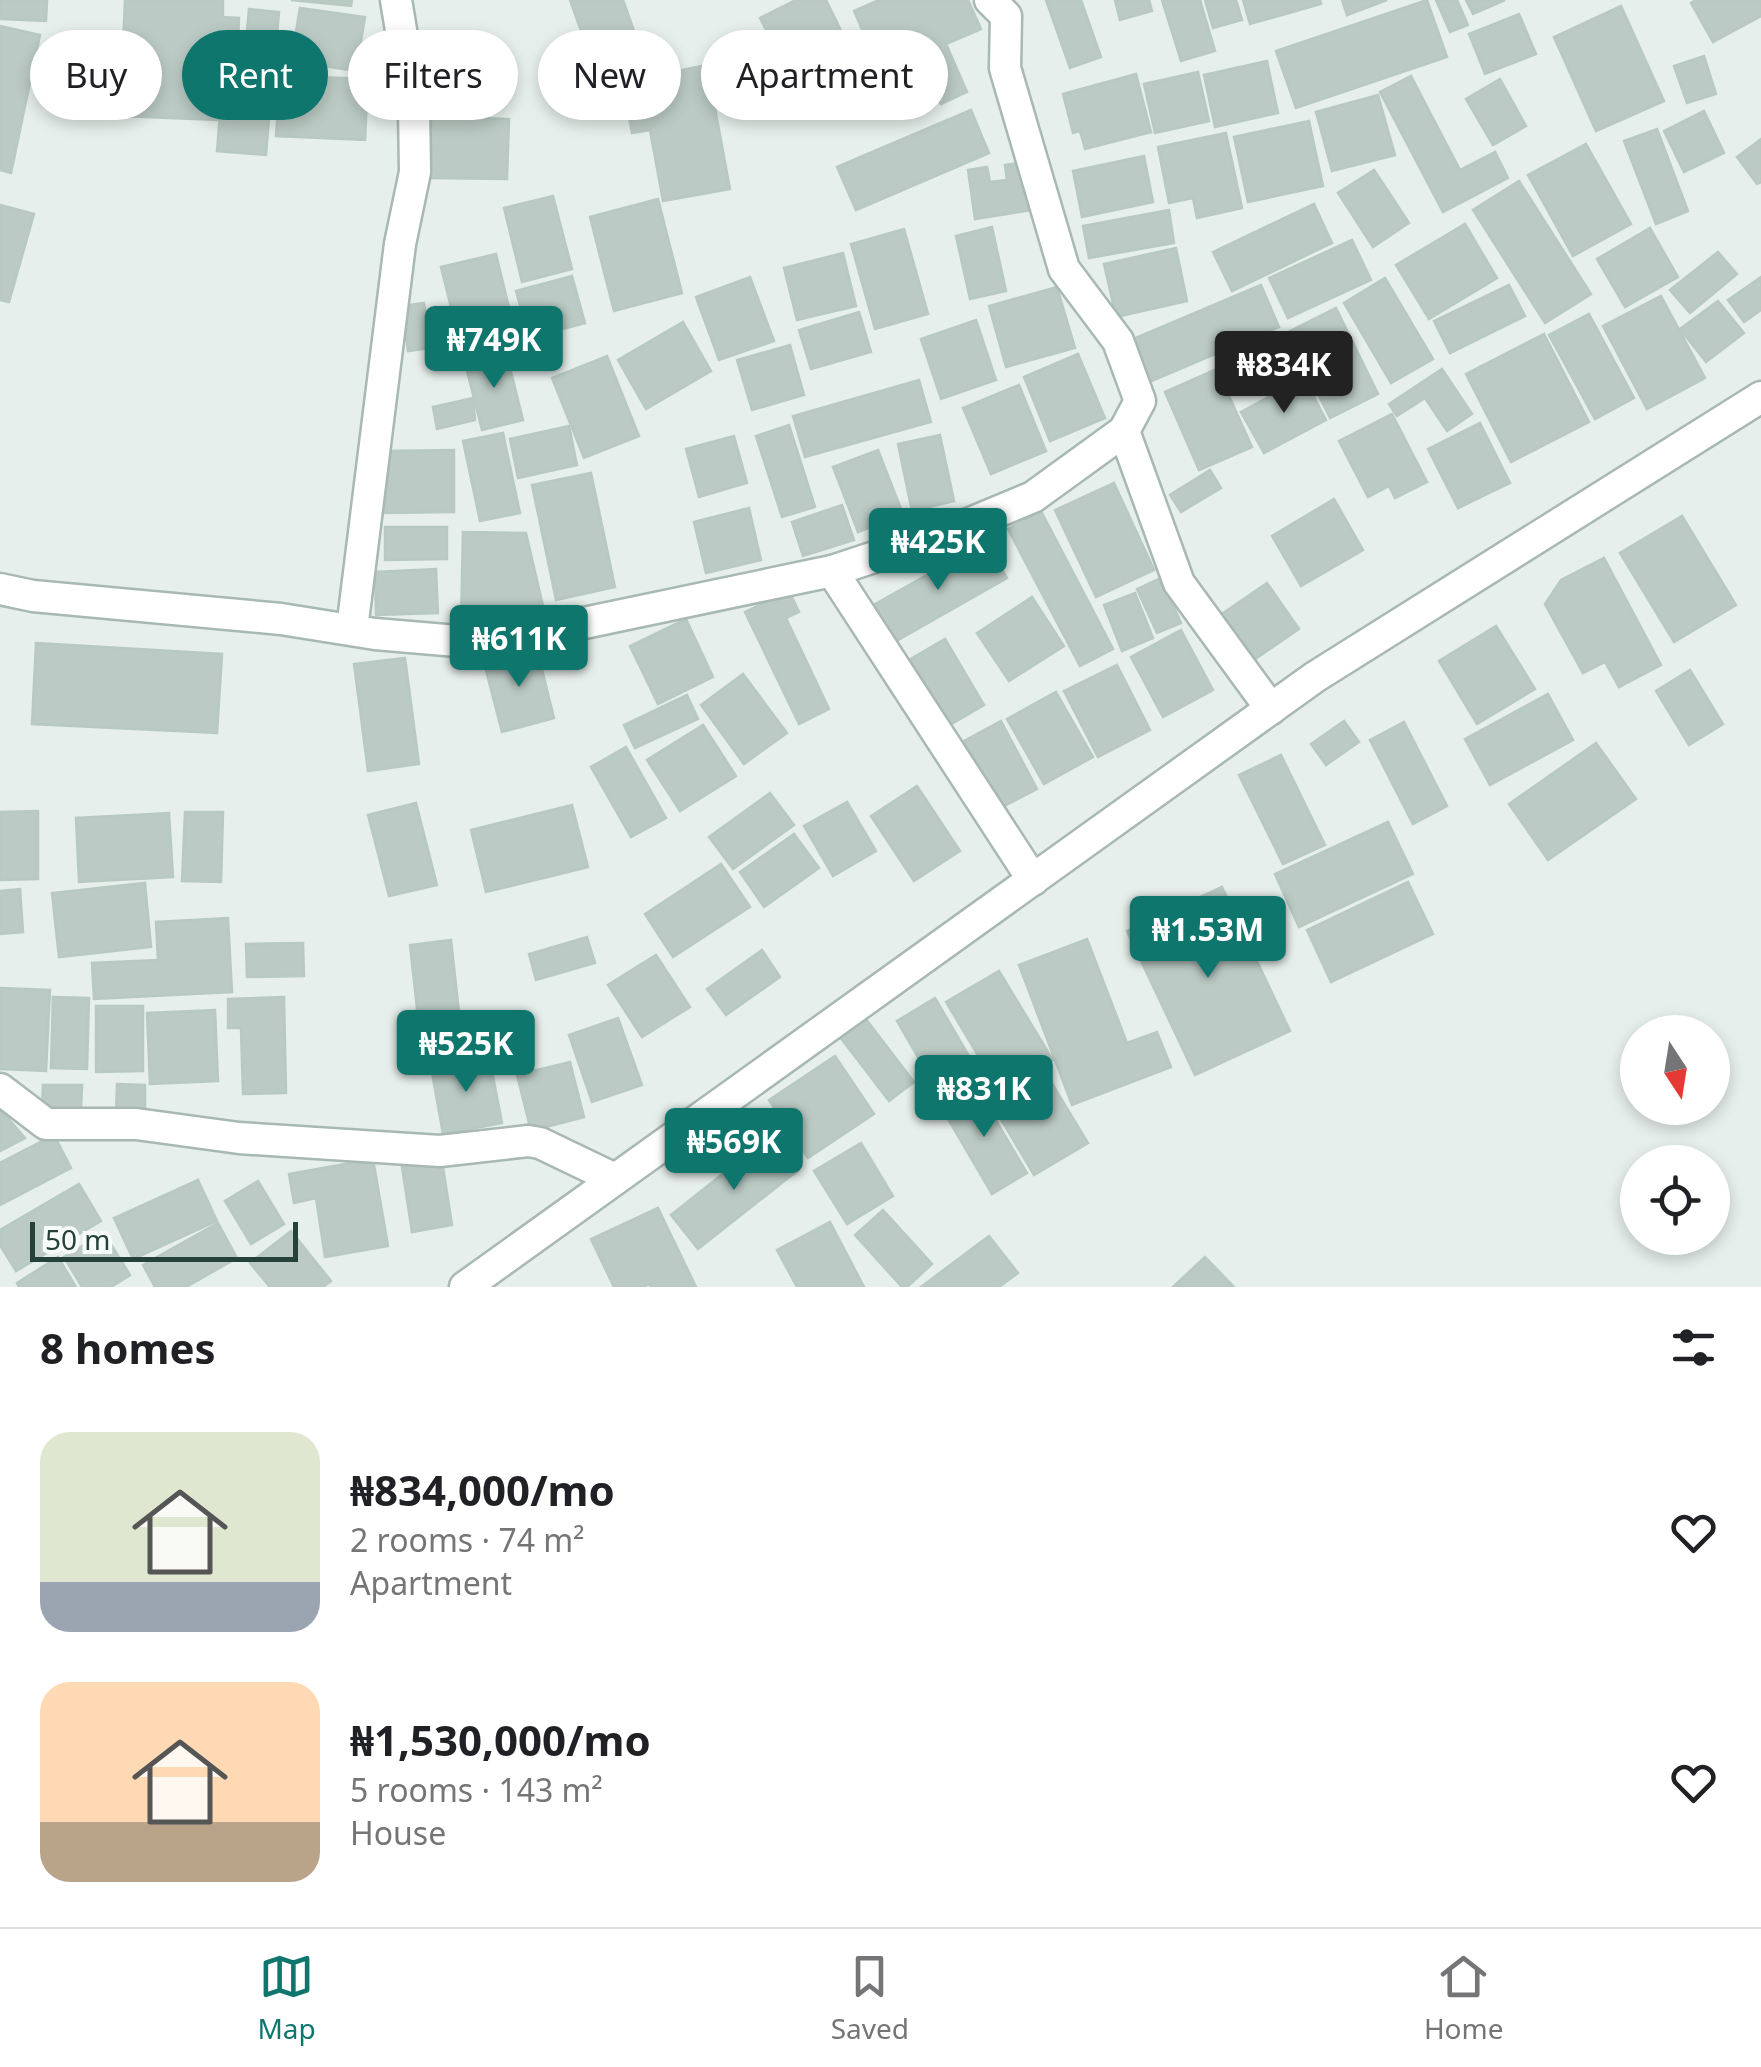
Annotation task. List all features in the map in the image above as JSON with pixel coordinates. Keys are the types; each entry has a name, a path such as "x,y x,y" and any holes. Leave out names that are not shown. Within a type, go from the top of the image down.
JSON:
{"street":[{"path":"352,630 400,244 414,172 414,108 396,0"},
{"path":"0,588 33,596 282,619 457,641 546,630 832,571 944,534 1033,497 1124,431 1140,400 1118,341 1064,269 1005,68 1006,16 990,0"},
{"path":"466,1287 1332,667 1761,397"},
{"path":"1124,431 1179,583 1271,709"},
{"path":"832,571 1033,880"},
{"path":"0,1089 46,1124 136,1124 240,1138 440,1151 528,1141 616,1179"}],"building":[{"path":"0,0 47,0 46,21 0,19"},
{"path":"125,0 223,0 223,17 239,18 238,30 182,30 182,119 162,118 162,30 124,30"},
{"path":"291,0 352,0 351,6"},
{"path":"570,0 623,0 634,30 581,30"},
{"path":"796,0 826,0 841,30 766,30 760,18"},
{"path":"879,0 968,0 981,29 948,43 948,30 862,30 854,11"},
{"path":"1046,0 1081,0 1101,57 1070,68"},
{"path":"1115,0 1149,0 1152,11 1120,20"},
{"path":"1162,0 1200,0 1215,51 1181,61"},
{"path":"1205,0 1236,0 1242,20 1213,28"},
{"path":"1243,0 1320,0 1321,4 1250,24"},
{"path":"1342,0 1387,0 1347,15"},
{"path":"1427,0 1447,57 1296,108 1276,51"},
{"path":"1436,0 1457,0 1468,25 1450,32"},
{"path":"1466,0 1505,0 1473,14"},
{"path":"1761,0 1761,16 1713,42 1691,3"},
{"path":"1621,6 1664,101 1596,131 1554,37"},
{"path":"300,8 365,17 363,30 348,30 348,70 328,67 328,30 296,30"},
{"path":"249,9 279,12 277,30 247,30"},
{"path":"1519,14 1536,54 1485,74 1469,34"},
{"path":"0,26 30,33 30,83 11,173 0,170"},
{"path":"948,49 967,92 948,101"},
{"path":"1704,56 1716,94 1687,103 1674,66"},
{"path":"1267,61 1278,113 1215,127 1204,75"},
{"path":"701,66 701,120 717,120 730,189 663,201 650,130 632,133 629,120 681,120 681,70"},
{"path":"1198,72 1209,121 1155,133 1144,84"},
{"path":"1136,74 1151,132 1085,149 1080,131 1073,133 1063,94"},
{"path":"1411,76 1460,170 1495,152 1508,178 1443,212 1380,92"},
{"path":"328,77 348,78 348,120 366,120 365,140 276,136 277,120 328,120"},
{"path":"1500,79 1526,126 1493,145 1466,99"},
{"path":"1378,95 1395,155 1332,171 1316,112"},
{"path":"971,110 989,153 856,210 837,167"},
{"path":"1704,111 1724,153 1684,172 1664,131"},
{"path":"220,120 269,120 266,155 217,151"},
{"path":"432,120 509,120 507,179 430,178"},
{"path":"1309,121 1323,186 1248,202 1234,137"},
{"path":"1657,129 1688,211 1656,224 1624,141"},
{"path":"1226,133 1242,208 1197,218 1193,198 1169,203 1158,147"},
{"path":"1761,139 1761,182 1757,184 1737,157"},
{"path":"1586,144 1631,224 1573,256 1528,175"},
{"path":"1144,156 1153,202 1082,217 1073,171"},
{"path":"1030,161 1038,209 975,219 968,170 987,167 990,182 1007,180 1005,165"},
{"path":"1374,170 1409,223 1373,247 1338,193"},
{"path":"1519,181 1591,294 1545,323 1473,210"},
{"path":"553,196 572,269 522,282 504,208"},
{"path":"658,199 682,293 614,311 590,217"},
{"path":"1314,204 1332,243 1232,291 1213,252"},
{"path":"0,205 34,214 9,302 0,300"},
{"path":"1169,210 1174,243 1089,258 1083,226"},
{"path":"1465,224 1497,278 1429,319 1396,265"},
{"path":"992,227 1006,291 970,299 956,236"},
{"path":"1650,228 1678,277 1625,307 1597,259"},
{"path":"904,229 928,314 875,329 851,244"},
{"path":"1352,240 1371,280 1288,318 1269,278"},
{"path":"1176,248 1187,301 1116,317 1104,264"},
{"path":"1718,252 1737,274 1690,313 1670,290"},
{"path":"843,253 856,306 797,320 784,268"},
{"path":"496,254 512,320 457,332 441,267"},
{"path":"572,276 585,323 529,338 516,291"},
{"path":"750,277 774,341 719,360 696,297"},
{"path":"1761,277 1761,310 1744,322 1728,300"},
{"path":"1385,278 1433,359 1391,383 1344,303"},
{"path":"1261,285 1279,327 1149,382 1131,340"},
{"path":"1509,285 1525,316 1450,353 1434,321"},
{"path":"1057,287 1075,348 1006,367 989,306"},
{"path":"1661,296 1705,378 1647,409 1603,326"},
{"path":"1718,301 1744,333 1706,362 1680,329"},
{"path":"424,303 431,348 408,351 402,306"},
{"path":"1336,308 1378,394 1330,418 1288,332"},
{"path":"859,312 871,352 811,369 799,330"},
{"path":"1589,314 1634,398 1595,419 1549,335"},
{"path":"976,320 996,380 941,399 921,339"},
{"path":"683,322 711,371 646,409 618,360"},
{"path":"1544,334 1589,422 1511,462 1466,374"},
{"path":"790,345 804,395 752,410 737,360"},
{"path":"506,352 523,420 482,430 465,363"},
{"path":"1078,354 1105,418 1050,441 1024,377"},
{"path":"607,356 639,436 584,458 552,378"},
{"path":"1217,369 1252,447 1199,470 1165,392"},
{"path":"1442,369 1472,414 1447,431 1425,398 1397,416 1389,404"},
{"path":"1304,378 1326,420 1264,453 1241,412"},
{"path":"919,380 931,422 805,457 793,416"},
{"path":"1019,385 1046,451 991,474 963,408"},
{"path":"473,398 475,420 437,429 433,407"},
{"path":"1392,414 1427,482 1395,498 1389,486 1368,497 1339,441"},
{"path":"1480,423 1510,483 1458,508 1428,449"},
{"path":"789,425 815,507 782,517 756,436"},
{"path":"569,426 577,465 518,478 510,439"},
{"path":"503,433 520,513 480,521 463,441"},
{"path":"940,435 954,501 912,511 898,444"},
{"path":"734,436 747,483 699,497 686,449"},
{"path":"454,450 454,512 383,513 383,451"},
{"path":"878,450 903,514 858,532 833,467"},
{"path":"1210,470 1221,488 1181,512 1170,495"},
{"path":"591,473 615,587 556,600 532,485"},
{"path":"1114,483 1154,570 1096,597 1055,510"},
{"path":"1334,499 1363,550 1301,586 1272,536"},
{"path":"842,505 854,540 803,556 792,522"},
{"path":"749,508 761,560 706,573 694,522"},
{"path":"1041,511 1113,649 1080,666 1008,529"},
{"path":"1682,516 1736,605 1674,642 1620,553"},
{"path":"385,527 447,527 447,559 385,560"},
{"path":"463,532 526,533 543,606 461,624"},
{"path":"986,542 1007,578 891,644 870,607"},
{"path":"1604,558 1661,665 1619,687 1605,662 1583,673 1545,604 1561,580"},
{"path":"436,569 438,613 376,615 375,572"},
{"path":"1161,578 1181,623 1157,633 1137,589"},
{"path":"1267,583 1299,629 1245,666 1213,620"},
{"path":"789,591 799,612 786,618 829,709 799,724 745,612"},
{"path":"1135,593 1153,638 1122,651 1104,605"},
{"path":"1032,597 1064,646 1009,681 977,633"},
{"path":"686,619 713,677 658,704 630,646"},
{"path":"1496,626 1535,689 1477,724 1439,661"},
{"path":"1181,630 1213,690 1163,717 1131,657"},
{"path":"945,639 984,705 941,730 902,664"},
{"path":"36,643 222,654 217,733 32,724"},
{"path":"537,649 554,718 502,732 484,663"},
{"path":"405,658 419,764 368,771 354,664"},
{"path":"1117,665 1150,730 1098,757 1064,691"},
{"path":"1690,670 1723,724 1689,745 1656,691"},
{"path":"743,674 787,733 744,764 701,705"},
{"path":"1056,692 1093,757 1044,784 1007,719"},
{"path":"1548,694 1573,740 1490,785 1465,739"},
{"path":"687,695 698,719 635,748 624,725"},
{"path":"1001,721 1037,789 1000,808 964,741"},
{"path":"1344,721 1359,742 1326,765 1311,744"},
{"path":"1404,722 1447,806 1413,824 1370,740"},
{"path":"703,725 736,776 680,811 647,760"},
{"path":"1596,743 1636,799 1548,860 1509,804"},
{"path":"626,747 666,818 631,837 591,767"},
{"path":"1281,755 1325,845 1283,864 1239,775"},
{"path":"917,786 960,851 914,881 871,816"},
{"path":"770,793 794,825 733,869 709,837"},
{"path":"847,802 876,851 833,876 804,826"},
{"path":"416,803 437,885 389,896 368,815"},
{"path":"572,805 588,867 486,892 471,830"},
{"path":"38,811 38,879 0,880 0,812"},
{"path":"185,812 223,812 221,882 182,881"},
{"path":"169,813 173,877 79,882 76,818"},
{"path":"1388,822 1413,874 1299,927 1275,874"},
{"path":"794,834 819,868 764,907 740,872"},
{"path":"721,864 750,907 673,957 645,914"},
{"path":"1408,882 1433,934 1331,982 1307,930"},
{"path":"145,883 151,947 59,957 52,893"},
{"path":"1222,887 1290,1031 1195,1075 1127,931"},
{"path":"20,889 23,932 0,934 0,891"},
{"path":"228,918 232,992 94,999 92,963 158,960 156,922"},
{"path":"587,937 595,963 536,980 529,954"},
{"path":"1087,939 1127,1043 1157,1032 1171,1067 1072,1105 1019,965"},
{"path":"451,940 462,1040 421,1045 410,945"},
{"path":"303,943 304,976 247,977 246,944"},
{"path":"762,950 780,977 726,1015 707,989"},
{"path":"656,955 690,1007 642,1037 608,985"},
{"path":"999,971 1053,1060 1000,1092 946,1002"},
{"path":"0,988 50,990 46,1071 0,1069"},
{"path":"53,997 89,998 87,1069 51,1068"},
{"path":"284,997 286,1093 243,1094 241,1028 228,1028 228,999"},
{"path":"935,998 980,1075 941,1097 897,1021"},
{"path":"96,1006 143,1006 143,1071 96,1072"},
{"path":"215,1010 218,1081 150,1084 147,1013"},
{"path":"862,1014 914,1082 889,1101 837,1033"},
{"path":"618,1018 642,1085 592,1102 569,1035"},
{"path":"489,1056 502,1123 443,1134 431,1067"},
{"path":"835,1056 874,1114 808,1158 769,1100"},
{"path":"570,1062 584,1117 531,1131 517,1075"},
{"path":"1048,1077 1088,1143 1034,1175 995,1109"},
{"path":"117,1084 145,1085 145,1115 116,1114"},
{"path":"43,1085 82,1085 81,1110 42,1110"},
{"path":"976,1087 1027,1173 992,1194 941,1107"},
{"path":"0,1109 25,1138 0,1151"},
{"path":"54,1135 71,1168 0,1205 0,1163"},
{"path":"769,1137 797,1171 698,1249 671,1215"},
{"path":"861,1143 893,1196 847,1224 814,1171"},
{"path":"373,1159 388,1246 325,1257 316,1198 294,1203 289,1174"},
{"path":"442,1161 452,1225 412,1232 402,1167"},
{"path":"198,1180 217,1221 133,1259 114,1218"},
{"path":"258,1181 284,1224 251,1244 225,1201"},
{"path":"79,1184 101,1221 16,1271 0,1245 0,1230"},
{"path":"658,1208 696,1287 614,1287 591,1239"},
{"path":"883,1210 932,1264 907,1287 902,1287 855,1235"},
{"path":"830,1222 864,1287 797,1287 777,1250"},
{"path":"218,1223 237,1258 186,1287 155,1287 143,1265"},
{"path":"291,1231 331,1281 323,1287 270,1287 250,1263"},
{"path":"104,1233 130,1275 111,1287 82,1287 64,1257"},
{"path":"989,1236 1018,1273 999,1287 921,1287"},
{"path":"58,1257 76,1287 19,1287 17,1283"},
{"path":"1205,1257 1234,1287 1173,1287"}]}
